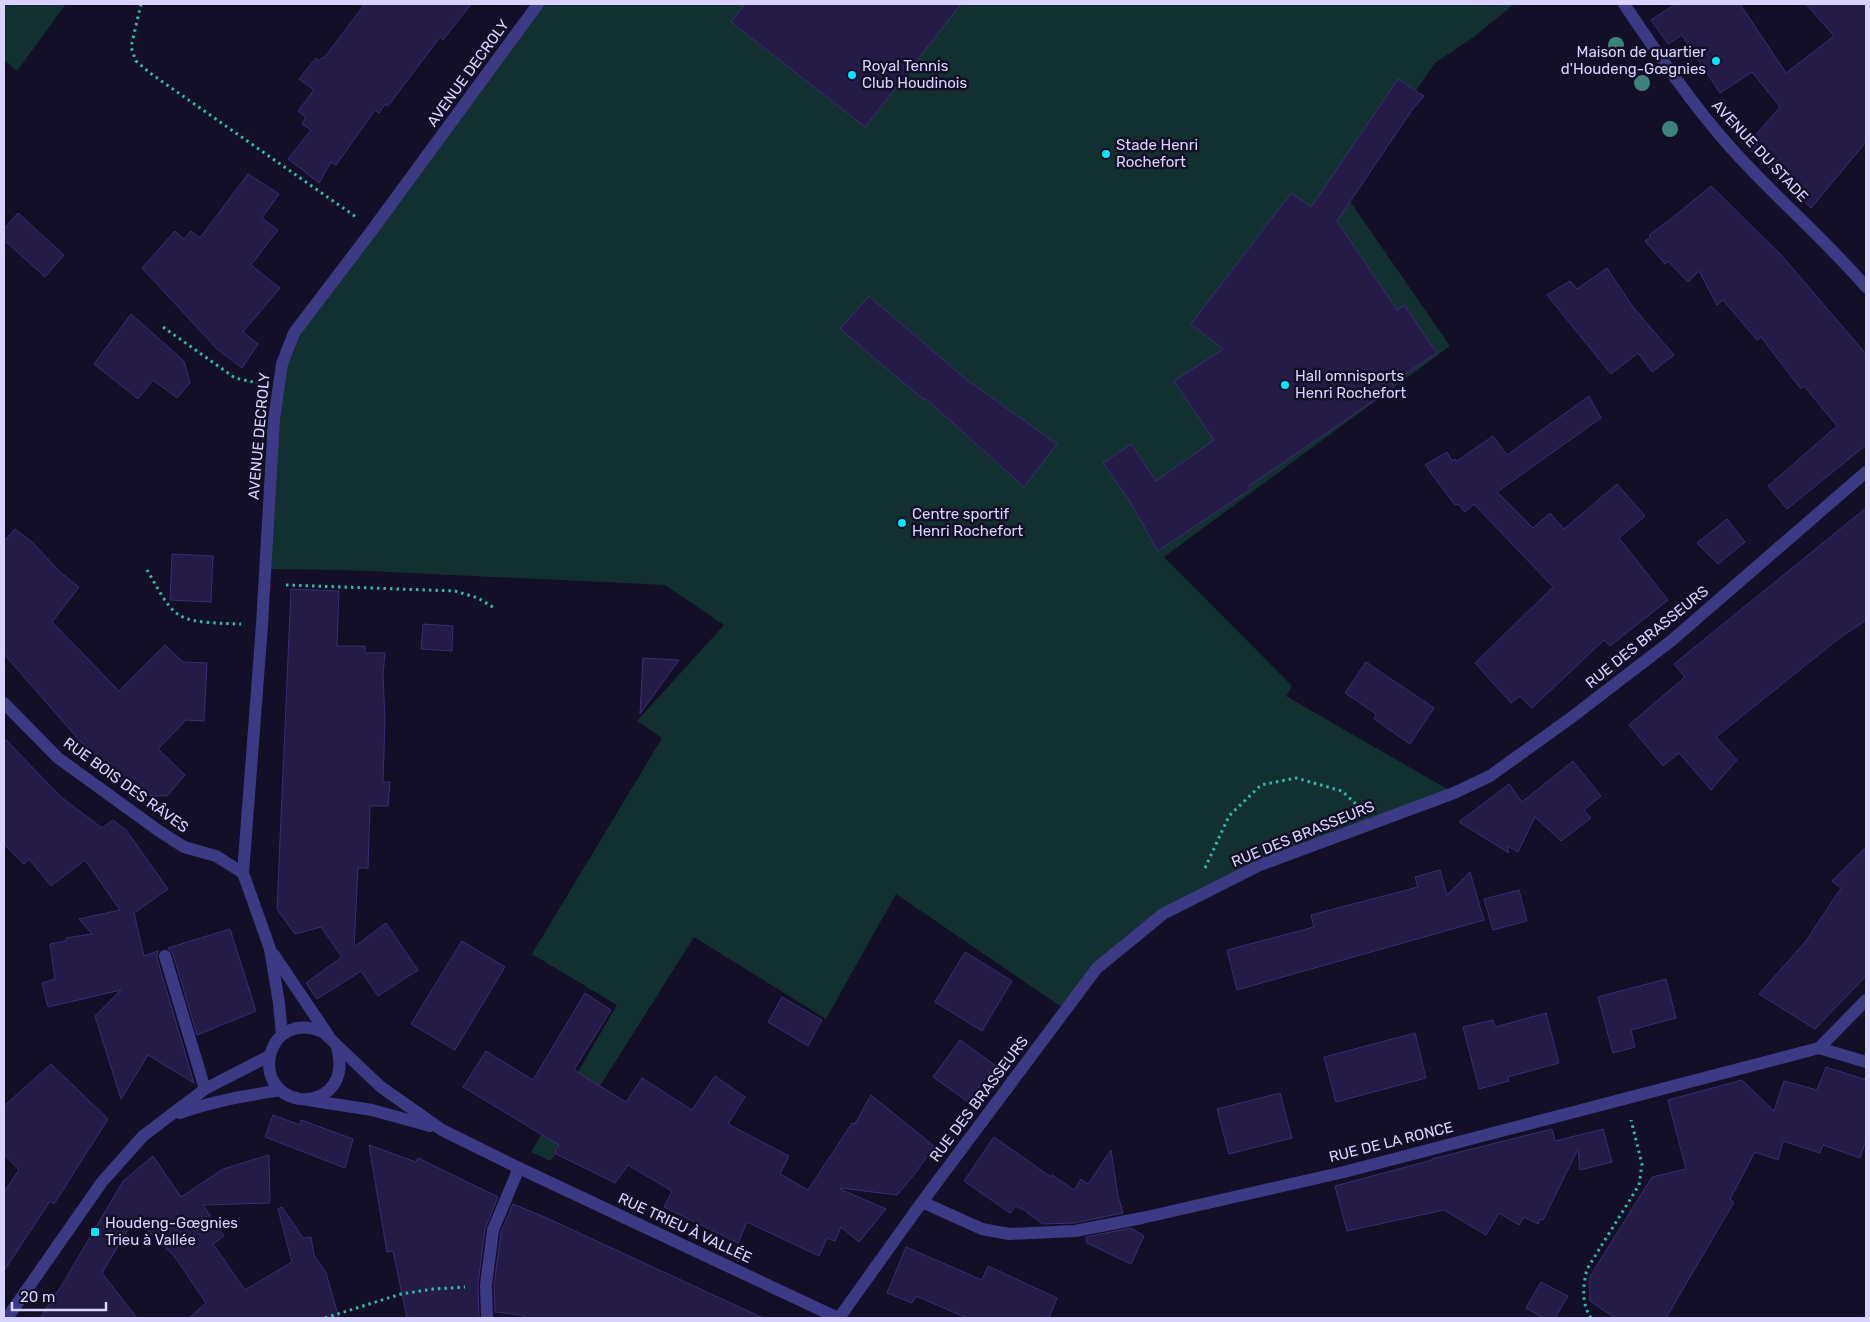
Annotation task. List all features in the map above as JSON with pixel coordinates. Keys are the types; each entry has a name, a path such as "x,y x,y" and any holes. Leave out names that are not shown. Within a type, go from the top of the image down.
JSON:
{"street":[{"name":"AVENUE DECROLY","path":"270,949 243,873 262,625 274,419 282,364 294,333 373,229 538,4"},
{"name":"AVENUE DU STADE","path":"1624,4 1676,81 1731,148 1846,263 1866,287"},
{"name":"RUE DES BRASSEURS","path":"839,1318 922,1202 1097,968 1162,914 1260,865 1454,793 1490,776 1572,717 1671,641 1866,472"},
{"name":"RUE BOIS DES RÂVES","path":"4,703 58,758 152,825 184,847 216,856 243,873"},
{"path":"270,949 280,1003 282,1035"},
{"path":"270,949 334,1043 340,1060 339,1072 335,1082 318,1097 306,1099"},
{"path":"165,956 205,1089"},
{"path":"1866,1000 1819,1048 1866,1062"},
{"path":"301,1027 313,1028 323,1032 380,1087 442,1130 372,1110 292,1097 280,1090 270,1076 269,1056 273,1045 282,1035 293,1029 301,1027"},
{"name":"RUE DE LA RONCE","path":"922,1202 982,1229 1010,1234 1076,1231 1344,1172 1819,1048"},
{"path":"7,1318 102,1182 143,1136 205,1089 269,1056"},
{"path":"168,1118 198,1106 229,1098 280,1090"},
{"name":"RUE TRIEU À VALLÉE","path":"442,1130 839,1318"},
{"path":"487,1318 486,1285 493,1230 519,1168"}],"path":[{"path":"142,4 131,47 136,61 150,73 373,229"},
{"path":"163,327 235,378 278,386"},
{"path":"147,570 172,609 179,616 188,620 262,625"},
{"path":"264,584 455,591 478,598 496,609"},
{"path":"1198,896 1206,864 1229,816 1261,785 1296,778 1342,791 1377,822"},
{"path":"1591,1318 1584,1304 1583,1285 1587,1269 1639,1185 1642,1164 1626,1098"},
{"path":"325,1318 401,1294 433,1289 486,1285"}],"green space":[{"path":"4,4 66,4 17,71 4,60"},
{"name":"Centre sportif Henri Rochefort","path":"538,4 1514,4 1474,37 1435,63 1345,194 1450,346 1164,557 1292,686 1286,696 1454,793 1260,865 1163,914 1097,968 1066,1010 896,894 826,1019 694,937 561,1148 550,1161 531,1152 617,1005 532,954 662,738 637,721 724,625 665,585 346,570 265,569 274,419 294,333"}],"building":[{"path":"365,4 471,4 443,40 440,37 388,106 385,104 379,113 375,110 336,165 331,162 319,183 288,159 311,130 302,124 306,117 298,111 314,90 299,79 316,58 319,61 324,58"},
{"name":"Royal Tennis Club Houdinois","path":"745,4 961,4 865,127 731,22"},
{"path":"1675,4 1740,4 1786,73 1834,36 1806,4 1866,4 1866,142 1811,208 1746,146 1780,107 1752,72 1720,93 1682,35 1668,44 1651,20"},
{"path":"1398,79 1424,96 1412,110 1337,221 1397,310 1404,305 1437,353 1392,383 1394,387 1249,486 1251,489 1158,551 1129,500 1103,463 1131,444 1156,481 1214,440 1174,381 1223,349 1191,324 1291,193 1311,207"},
{"path":"248,174 279,194 262,218 278,230 251,265 280,288 243,332 258,344 242,368 218,350 142,268 175,231 184,239 191,231 200,238"},
{"path":"1711,186 1782,256 1866,354 1866,445 1787,509 1768,486 1837,426 1804,386 1801,389 1761,337 1757,340 1723,300 1717,305 1699,271 1688,282 1668,261 1665,264 1645,241 1651,237 1649,235"},
{"path":"18,213 64,255 45,277 4,240 4,229"},
{"path":"1607,268 1633,307 1674,355 1652,372 1638,353 1611,374 1547,295 1570,281 1577,289"},
{"path":"869,296 967,380 1057,444 1024,487 925,398 924,400 840,329"},
{"path":"131,314 184,361 190,383 177,398 153,380 138,399 94,364"},
{"path":"1589,396 1601,418 1497,492 1533,528 1550,513 1564,529 1617,484 1645,516 1619,538 1668,600 1610,646 1604,640 1532,708 1520,696 1511,703 1475,663 1553,587 1474,504 1465,512 1458,504 1455,505 1425,465 1447,452 1452,461 1455,459 1457,461 1493,436 1507,455"},
{"path":"1866,508 1866,620 1837,640 1716,737 1737,760 1711,790 1679,753 1663,766 1629,725 1685,677 1674,664"},
{"path":"1727,519 1745,542 1718,564 1697,543"},
{"path":"15,529 32,542 60,572 79,587 52,622 119,691 165,645 183,662 207,663 204,721 186,720 158,749 185,775 167,796 134,795 79,740 4,654 4,541"},
{"path":"172,554 213,556 211,602 170,600"},
{"path":"291,589 339,591 337,646 365,646 365,653 385,653 383,675 385,720 383,782 390,782 388,806 370,806 368,868 358,868 354,947 386,923 418,970 378,996 361,971 317,999 306,983 342,957 321,927 295,934 277,909"},
{"path":"423,624 453,626 452,651 421,649"},
{"path":"643,658 679,660 640,714"},
{"path":"1366,662 1434,708 1410,744 1374,719 1376,714 1345,693"},
{"path":"4,738 61,797 102,828 113,820 126,830 168,889 134,913 144,956 158,951 157,958 194,1083 148,1055 121,1099 95,1016 121,990 48,1007 42,983 55,979 50,944 66,941 66,938 92,934 79,919 120,910 85,860 51,886 29,859 24,864 4,844"},
{"path":"1573,761 1601,796 1584,810 1591,818 1561,841 1535,817 1518,852 1507,846 1509,853 1459,822 1509,784 1522,802"},
{"path":"1866,847 1866,976 1815,1029 1759,994 1806,941 1841,888 1832,881"},
{"path":"1440,870 1447,895 1470,872 1484,920 1237,990 1227,950 1314,927 1311,915 1418,887 1415,877"},
{"path":"1519,890 1527,921 1493,930 1484,899"},
{"path":"230,929 256,1011 197,1035 173,954 168,948"},
{"path":"462,941 505,967 455,1050 411,1024"},
{"path":"965,952 1012,981 982,1031 935,1002"},
{"path":"1666,979 1676,1018 1631,1030 1635,1047 1613,1053 1598,997"},
{"path":"585,993 611,1010 574,1070 626,1102 642,1078 692,1110 715,1076 745,1097 728,1124 789,1156 780,1174 808,1190 852,1123 855,1124 871,1095 934,1146 897,1195 840,1189 886,1209 859,1242 841,1227 835,1241 827,1238 819,1256 747,1222 738,1243 664,1207 672,1191 628,1165 615,1183 554,1153 559,1145 463,1087 486,1051 533,1080"},
{"path":"782,997 822,1020 808,1046 768,1022"},
{"path":"1546,1013 1559,1063 1508,1077 1509,1081 1479,1089 1463,1027 1493,1020 1495,1027"},
{"path":"1415,1033 1426,1078 1336,1102 1324,1057"},
{"path":"960,1040 995,1065 968,1102 933,1077"},
{"path":"51,1064 108,1119 54,1204 50,1201 4,1271 4,1192 19,1170 4,1154 4,1106"},
{"path":"1826,1067 1866,1080 1866,1140 1860,1158 1823,1145 1820,1153 1783,1141 1778,1160 1755,1152 1730,1199 1734,1202 1666,1318 1615,1318 1590,1301 1589,1278 1652,1177 1686,1169 1668,1100 1742,1080 1774,1111 1784,1081 1817,1090"},
{"path":"1280,1093 1292,1138 1229,1154 1217,1109"},
{"path":"273,1115 300,1125 301,1120 353,1139 345,1168 265,1137"},
{"path":"1552,1129 1555,1141 1603,1129 1612,1162 1580,1170 1578,1149 1543,1220 1540,1219 1538,1224 1524,1217 1519,1225 1499,1213 1486,1235 1444,1210 1347,1231 1335,1186"},
{"path":"994,1137 1051,1177 1052,1175 1074,1190 1081,1179 1088,1184 1111,1150 1118,1196 1123,1213 1074,1223 1043,1224 1028,1212 1016,1206 1010,1213 964,1181"},
{"path":"369,1145 416,1162 418,1158 498,1197 485,1229 478,1284 479,1318 407,1318 393,1251 387,1252"},
{"path":"269,1155 270,1203 203,1205 224,1236 213,1244 245,1290 292,1262 278,1209 282,1207 303,1238 311,1237 314,1255 326,1273 339,1318 189,1318 206,1303 175,1257 135,1218 102,1273 137,1318 40,1318 62,1285 123,1181 153,1156 181,1197 223,1169"},
{"path":"513,1204 763,1318 528,1318 521,1315 495,1312 494,1285 501,1232"},
{"path":"1131,1228 1144,1236 1131,1264 1087,1243 1086,1237"},
{"path":"906,1247 982,1280 988,1266 1057,1298 1049,1318 967,1318 916,1296 912,1303 887,1293"},
{"path":"1541,1282 1568,1296 1555,1318 1543,1318 1526,1308"}],"place":[{"name":"Maison de quartier d'Houdeng-Gœgnies","path":"1716,61"},
{"name":"Royal Tennis Club Houdinois","path":"852,75"},
{"name":"Stade Henri Rochefort","path":"1106,154"},
{"name":"Hall omnisports Henri Rochefort","path":"1285,385"},
{"name":"Centre sportif Henri Rochefort","path":"902,523"},
{"name":"Houdeng-Gœgnies Trieu à Vallée","path":"95,1232"}]}
